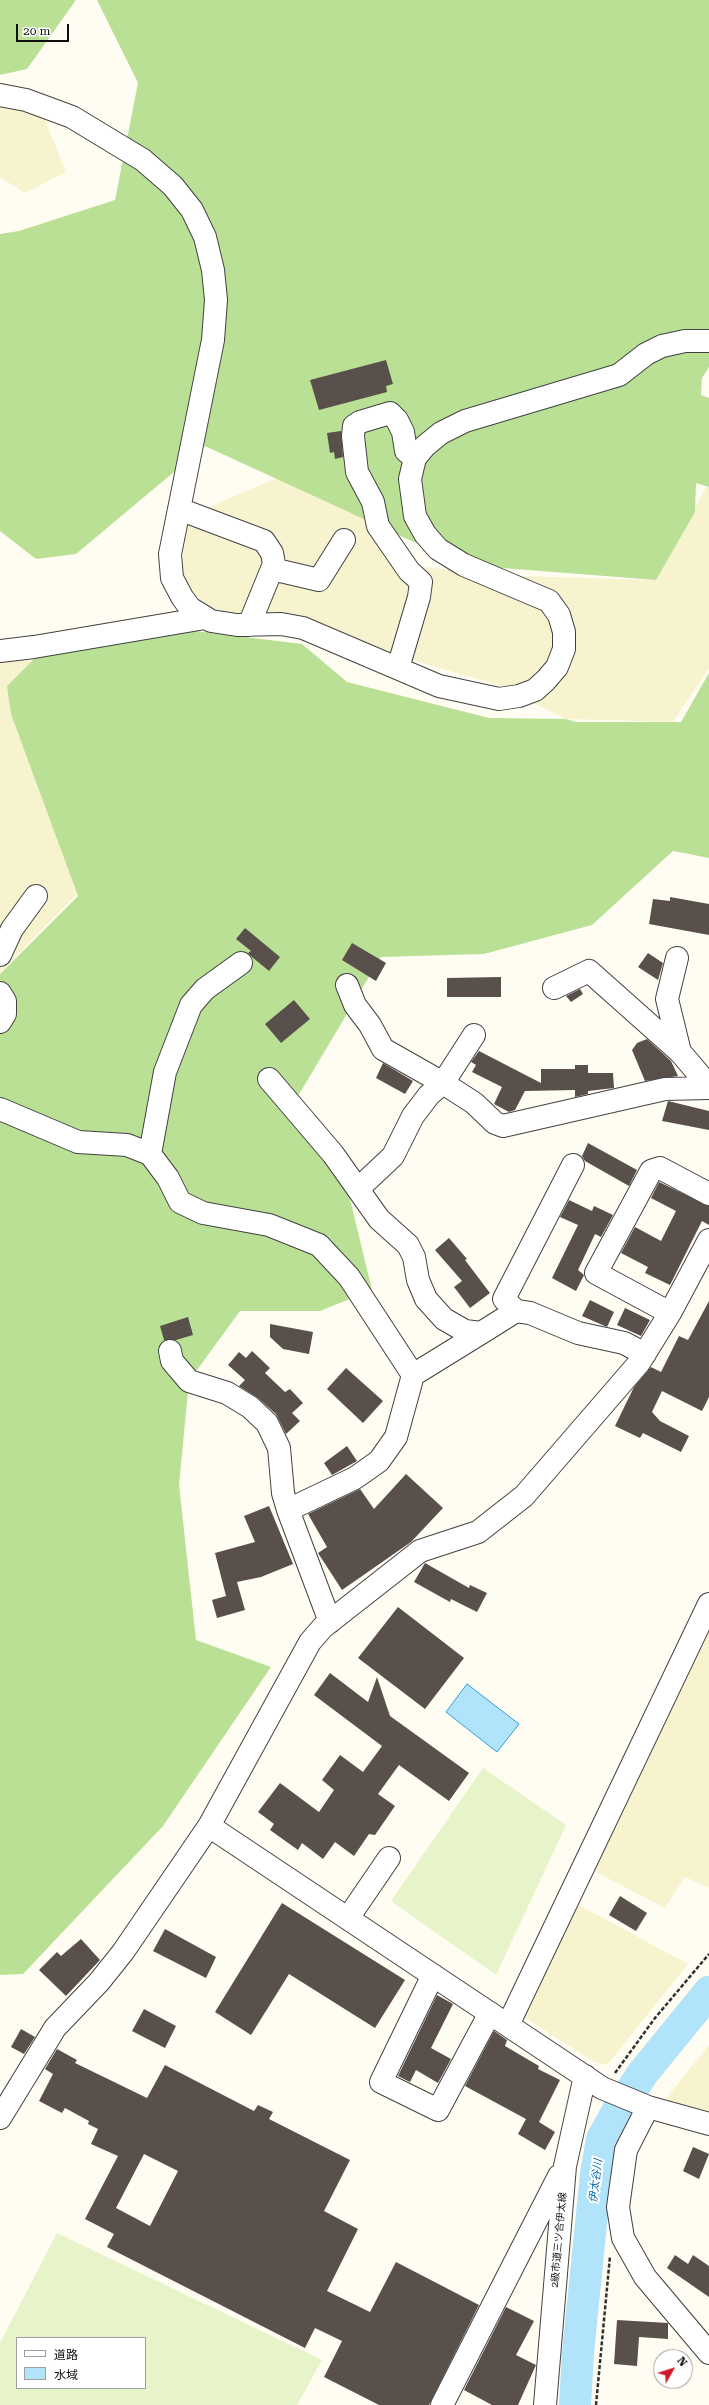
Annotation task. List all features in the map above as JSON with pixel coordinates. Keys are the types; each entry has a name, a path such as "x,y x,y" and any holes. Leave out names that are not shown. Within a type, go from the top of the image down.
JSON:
{"street":[{"path":"0,95 26,100 72,117 143,160 173,186 192,210 205,237 213,270 215,292 213,340 170,554 172,578 182,597 190,608 205,618"},
{"path":"0,651 34,647 205,618 238,625 281,624 303,628 439,686 499,699 519,696 535,690 557,667 564,649 564,632 559,616 549,601 464,565 438,549 425,534 415,516 411,498 410,480 415,458 425,446 441,433 465,421 619,375 646,354 662,346 685,341 709,341"},
{"path":"398,668 419,598 421,582 410,571 378,526 374,502 357,472 353,436 354,426 360,422 390,413 397,420 403,432 406,450 415,458"},
{"path":"179,509 264,540 272,554 274,564 249,625"},
{"path":"272,569 319,580 344,540"},
{"path":"0,955 12,929 36,896"},
{"path":"677,958 670,978 667,998 680,1052"},
{"path":"150,1154 165,1072 191,1005 205,989 241,964"},
{"path":"554,988 589,971 680,1052 709,1087"},
{"path":"347,985 355,1005 370,1025 383,1049 393,1057 443,1083 474,1103 494,1123 502,1126 665,1089 709,1087"},
{"path":"0,993 5,1001 5,1014 0,1022"},
{"path":"359,1188 393,1156 413,1116 429,1095 443,1083 474,1034"},
{"path":"269,1079 359,1188 379,1219 408,1245 414,1257 418,1280 426,1299 444,1319 465,1331 481,1334"},
{"path":"0,1109 78,1142 126,1145 150,1154 168,1178 180,1202 202,1213 269,1226 319,1245 349,1278 413,1375"},
{"path":"573,1165 504,1299 516,1311 530,1313 578,1333 624,1343 645,1354"},
{"path":"670,1313 596,1273 651,1171 660,1168 709,1194"},
{"path":"0,2118 55,2028 99,1982 123,1952 209,1826 310,1642 330,1622 420,1551 478,1532 514,1506 645,1354 670,1313 709,1240"},
{"path":"288,1510 356,1478 379,1461 396,1437 413,1375 516,1311"},
{"path":"170,1350 172,1361 189,1381 227,1393 250,1407 267,1423 279,1448 283,1493 288,1510 330,1622"},
{"path":"508,2025 709,1604"},
{"path":"209,1826 599,2085 646,2106 709,2124"},
{"path":"348,1918 389,1858"},
{"path":"433,1975 381,2082 438,2110 490,2013"},
{"name":"2級市道三ツ合伊太線","path":"545,2405 565,2166 599,2085"},
{"path":"646,2106 626,2150 618,2207 624,2238 645,2277 709,2353"},
{"path":"442,2405 565,2166"}],"path":[{"path":"599,2085 618,2070 655,2018 709,1954"},
{"path":"596,2405 611,2251"}],"shaded area":[{"path":"0,103 41,110 66,172 25,193 0,177"},
{"path":"276,478 358,500 401,564 489,575 655,580 707,486 709,487 709,668 673,722 566,719 497,685 393,654 298,616 247,618 209,607 182,581 185,518"},
{"path":"0,652 32,661 7,687 77,894 0,973"},
{"path":"709,1631 709,1888 685,1877 665,1908 592,1870"},
{"path":"575,1903 688,1964 607,2065 594,2062 524,2017"},
{"path":"709,2045 709,2115 663,2102"}],"green space":[{"path":"0,0 76,0 27,69 0,75"},
{"path":"97,0 709,0 709,367 702,378 701,395 709,398 709,487 696,483 695,512 656,580 464,565 205,446 76,554 36,559 0,531 0,234 19,231 115,200 138,83"},
{"path":"171,628 302,644 347,682 489,718 566,719 576,722 681,722 709,673 709,858 673,851 592,925 484,954 381,957 292,1106 350,1199 372,1290 320,1311 240,1311 189,1381 179,1485 196,1640 271,1667 163,1826 23,1974 0,1975 0,974 78,896 11,714 7,686 43,650"},
{"path":"483,1768 566,1825 496,1975 391,1901"},
{"path":"57,2233 322,2360 297,2405 0,2405 0,2343"}],"water":[{"path":"467,1684 519,1724 497,1752 446,1712"}],"building":[{"path":"386,360 393,384 386,386 387,392 319,410 310,380"},
{"path":"341,431 343,457 335,459 334,452 330,453 327,433"},
{"path":"670,897 709,904 709,935 649,924 653,899 670,901"},
{"path":"245,928 280,957 269,971 248,953 251,951 236,939"},
{"path":"352,943 386,963 376,981 342,960"},
{"path":"648,953 663,963 658,980 638,967"},
{"path":"501,977 501,997 447,997 447,978"},
{"path":"580,989 583,994 571,1002 566,996"},
{"path":"294,1000 310,1019 281,1043 265,1024"},
{"path":"647,1039 671,1061 678,1076 645,1081 632,1050 637,1043"},
{"path":"479,1051 541,1083 541,1069 575,1069 575,1065 588,1065 588,1073 613,1073 614,1088 588,1091 588,1094 575,1097 575,1090 525,1091 515,1110 509,1112 494,1104 502,1087 472,1072 476,1065 471,1062"},
{"path":"383,1063 413,1081 405,1094 376,1078"},
{"path":"668,1101 709,1111 709,1130 662,1121"},
{"path":"588,1143 637,1170 629,1186 585,1161 582,1156"},
{"path":"659,1182 709,1206 709,1225 702,1221 670,1285 645,1273 648,1267 621,1253 635,1227 661,1241 676,1211 651,1198"},
{"path":"569,1200 592,1211 594,1206 613,1215 601,1237 595,1234 578,1270 584,1275 576,1291 552,1278 578,1225 560,1217"},
{"path":"449,1238 467,1259 465,1260 490,1293 470,1308 454,1287 462,1281 435,1250"},
{"path":"590,1300 614,1312 607,1327 582,1316"},
{"path":"709,1301 709,1397 702,1411 662,1391 652,1412 660,1421 689,1436 681,1452 643,1433 640,1438 615,1426 634,1387 651,1367 661,1372 679,1336 688,1340"},
{"path":"625,1308 650,1320 641,1336 617,1325"},
{"path":"188,1317 193,1335 176,1340 164,1340 160,1326"},
{"path":"270,1324 313,1332 309,1354 283,1349 270,1337"},
{"path":"252,1351 270,1368 265,1373 285,1392 290,1389 303,1403 292,1413 300,1421 286,1434 276,1414 258,1398 239,1386 245,1380 228,1365 239,1352 246,1358"},
{"path":"346,1368 383,1401 363,1423 327,1389"},
{"path":"347,1446 357,1461 332,1475 324,1463"},
{"path":"406,1474 443,1508 411,1542 342,1590 318,1553 327,1547 308,1514 360,1489 374,1509"},
{"path":"269,1506 293,1564 261,1577 237,1582 245,1610 217,1618 212,1600 226,1596 215,1553 255,1542 244,1516"},
{"path":"425,1563 469,1588 470,1585 487,1593 477,1612 451,1599 450,1602 414,1582"},
{"path":"398,1607 464,1658 425,1709 358,1658"},
{"path":"330,1673 368,1702 377,1677 390,1716 469,1773 449,1801 399,1765 378,1794 395,1806 375,1835 369,1834 354,1856 335,1842 323,1859 302,1843 298,1850 270,1830 274,1824 258,1812 280,1783 319,1812 334,1790 322,1780 340,1755 363,1772 382,1746 314,1695"},
{"path":"620,1896 647,1913 636,1931 609,1915"},
{"path":"282,1903 405,1980 375,2028 289,1974 251,2035 215,2012"},
{"path":"165,1929 216,1957 206,1978 153,1951"},
{"path":"81,1939 100,1960 66,1996 39,1970 57,1952 61,1956"},
{"path":"437,1995 453,2004 431,2048 451,2059 438,2083 416,2070 410,2082 398,2076"},
{"path":"144,2009 176,2026 165,2048 132,2031"},
{"path":"21,2029 35,2037 24,2054 11,2047"},
{"path":"494,2031 507,2040 505,2046 539,2066 538,2069 560,2080 539,2122 555,2132 545,2150 518,2134 526,2119 465,2086"},
{"path":"57,2049 77,2060 75,2063 147,2098 165,2065 254,2111 258,2105 273,2112 269,2119 350,2160 324,2211 358,2229 327,2291 370,2312 396,2262 479,2305 429,2405 379,2405 324,2377 342,2341 315,2328 305,2348 107,2247 114,2234 85,2219 118,2156 91,2144 98,2129 88,2124 89,2121 65,2108 62,2113 39,2101 53,2074 45,2069","holes":["144,2154 178,2171 150,2226 116,2208"]},
{"path":"693,2147 709,2154 699,2179 683,2171"},
{"path":"675,2255 688,2264 693,2255 709,2266 709,2297 667,2268"},
{"path":"506,2307 534,2321 516,2355 536,2365 518,2405 492,2405 464,2390"},
{"path":"617,2320 668,2323 668,2339 639,2337 637,2366 614,2364"}],"waterway":[{"name":"伊太谷川","path":"575,2405 578,2353 596,2174 602,2139 617,2112 643,2073 709,1992"}]}
